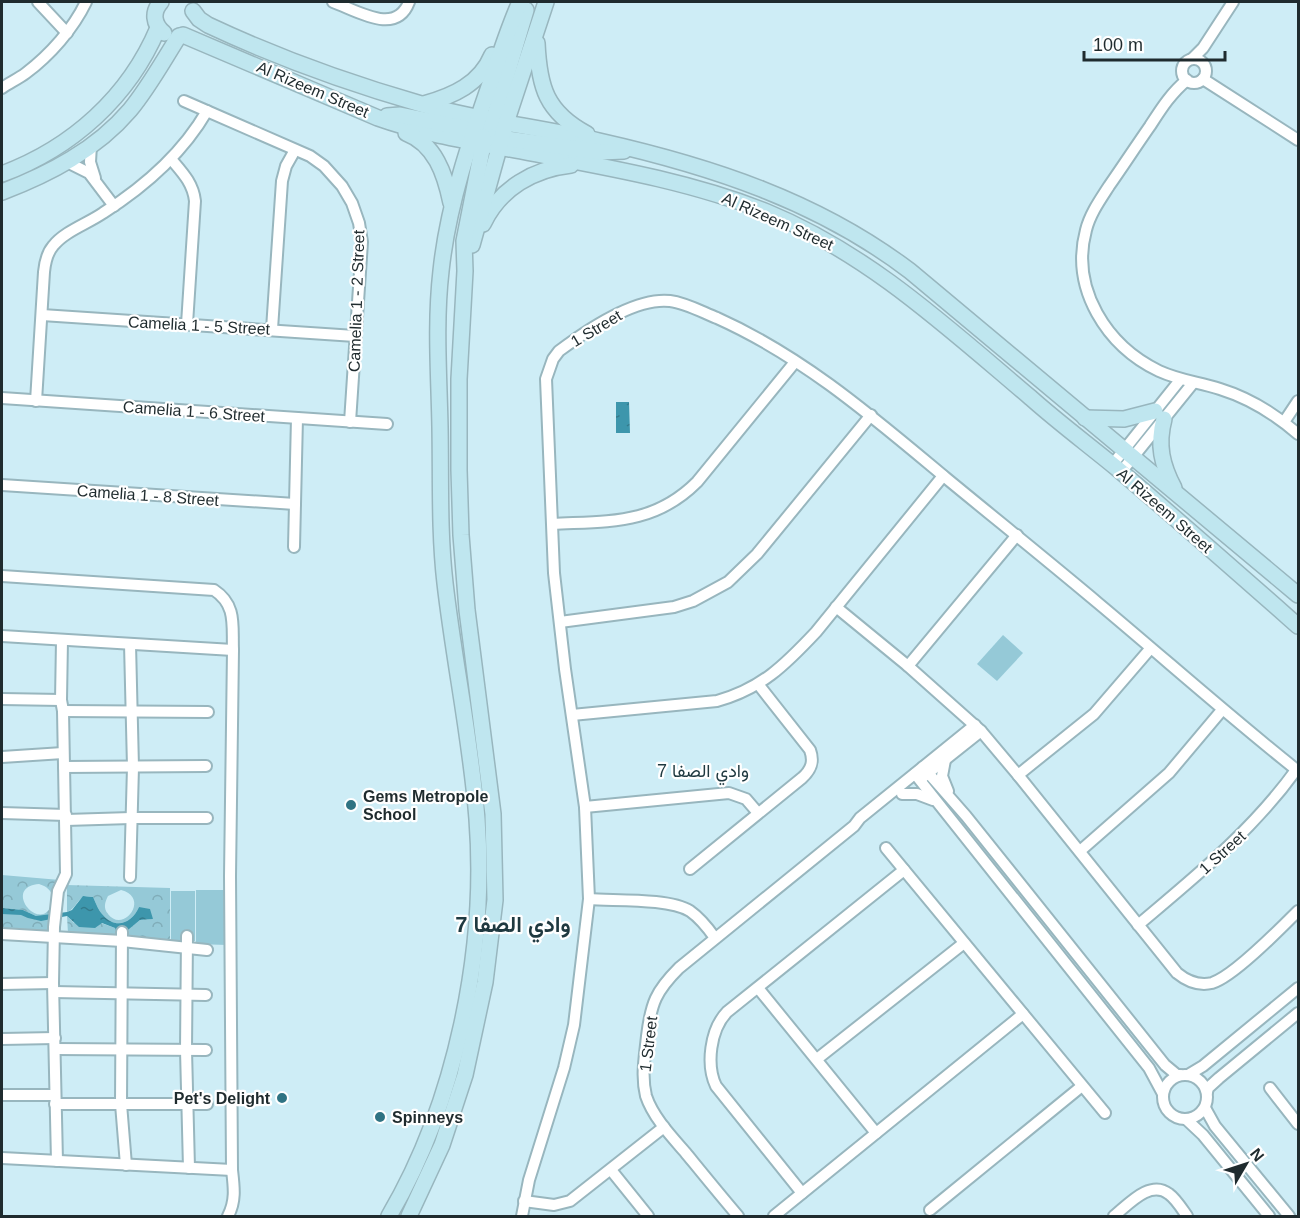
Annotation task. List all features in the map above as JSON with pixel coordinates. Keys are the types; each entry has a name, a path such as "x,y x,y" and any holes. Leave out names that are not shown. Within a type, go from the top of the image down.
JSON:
{"street":[{"path":"38,2 67,33"},
{"path":"3,87 35,65 67,33 86,2"},
{"path":"2,174 46,153 73,136 100,114 137,70 158,28 155,14 162,2"},
{"path":"333,2 385,20 399,17 405,12 410,2"},
{"path":"422,105 451,96 482,74 492,57 513,2"},
{"path":"409,1216 442,1145 465,1074 485,982 495,900 493,814 467,610 461,535 458,424 460,333 465,271 464,242 520,2"},
{"path":"488,134 528,2"},
{"path":"389,1216 420,1155 452,1063 467,992 477,919 478,849 474,787 445,582 441,515 438,299 444,246 452,208 536,34 546,2"},
{"path":"1207,43 1204,64 1206,70 1203,79 1197,83 1187,80 1183,75 1186,62 1192,59 1207,43 1233,2"},
{"path":"2,192 46,174 67,162 91,145 128,112 181,35 193,24 189,4"},
{"name":"Al Rizeem Street","path":"189,4 199,19 208,26 279,57 422,105 488,134 582,163 717,194 791,222 838,246 904,292 1116,468 1299,626"},
{"name":"Al Rizeem Street","path":"158,28 170,36 181,35 245,60 378,118 410,135 429,149 444,177 452,208"},
{"path":"536,34 539,76 548,100 558,114 569,123 598,140"},
{"path":"245,60 252,44"},
{"path":"272,72 279,57"},
{"path":"1192,59 1204,64"},
{"path":"1203,79 1299,140"},
{"path":"1187,80 1169,98 1095,208 1086,231 1082,254 1083,278 1090,301 1108,331 1133,355 1180,380 1209,385 1238,395 1284,422 1299,434"},
{"name":"Camelia 1 - 2 Street","path":"184,101 309,156 333,174 348,196 359,223 362,242 350,422"},
{"path":"36,400 44,272 46,259 52,247 61,238 136,190 171,159 196,129 207,111"},
{"path":"378,118 400,115 488,134 600,152 633,149"},
{"name":"Al Rizeem Street","path":"488,134 598,140 695,165 752,184 808,208 853,232 910,271 1299,595"},
{"path":"91,145 90,162 95,179"},
{"path":"272,329 282,182 286,166 294,150"},
{"path":"171,159 189,180 195,201 187,324"},
{"path":"67,162 82,168 95,179 114,206"},
{"path":"465,271 486,218 510,189 541,171 582,163"},
{"name":"1 Street","path":"522,1216 524,1201 564,1068 574,1025 589,899 585,807 554,573 546,379 553,359 568,344 635,305 652,301 669,301 686,305 741,329 795,362 871,415 1222,710 1298,770 1231,846 1138,925"},
{"name":"Camelia 1 - 5 Street","path":"42,315 355,336"},
{"path":"553,525 630,519 655,512 679,498 697,482 795,362"},
{"path":"1177,493 1168,478 1161,455 1160,415 1180,380"},
{"path":"1116,468 1160,415 1193,383"},
{"name":"Camelia 1 - 6 Street","path":"2,398 387,424"},
{"path":"1284,422 1299,400"},
{"path":"560,622 674,607 702,597 728,582 757,554 871,415"},
{"path":"1085,418 1124,419 1160,415"},
{"path":"294,547 297,418"},
{"path":"572,715 717,701 738,695 758,684 794,654 836,607 943,476"},
{"name":"Camelia 1 - 8 Street","path":"2,485 295,504"},
{"path":"908,666 1017,536"},
{"path":"2,576 214,590 225,597 231,608 233,650 230,876 234,1205 228,1216"},
{"path":"836,607 978,728 1080,850 1177,974 1185,980 1204,984 1214,982 1231,972 1299,911"},
{"path":"2,636 233,650"},
{"path":"57,1161 54,937 57,897 66,874 62,640"},
{"path":"130,644 133,767 130,877"},
{"path":"1018,775 1094,714 1150,649"},
{"path":"690,869 807,773 813,762 810,750 758,684"},
{"path":"2,699 131,712 207,712"},
{"path":"1080,850 1169,773 1200,739 1222,710"},
{"path":"854,826 865,823 902,794 921,774 945,760 978,728"},
{"path":"854,826 860,818 921,774 978,728"},
{"path":"2,757 63,753"},
{"path":"945,760 943,781 952,800"},
{"path":"63,767 206,766"},
{"path":"921,774 952,800 1165,1065 1176,1075 1198,1079 1207,1092"},
{"path":"921,774 937,803 1149,1068 1163,1094 1164,1104 1177,1118 1187,1120 1198,1116 1205,1108 1207,1092 1213,1082 1298,1013 1287,999"},
{"path":"585,807 729,793 746,799 758,813"},
{"path":"902,794 924,796 937,803"},
{"path":"2,813 66,817 207,818"},
{"name":"1 Street","path":"738,1216 664,1127 647,1098 644,1081 645,1054 652,1010 662,985 715,938 854,826"},
{"path":"886,848 1105,1113"},
{"path":"802,1193 722,1094 712,1077 711,1058 718,1024 727,1012 904,870"},
{"path":"589,899 680,906 699,918 715,938"},
{"path":"2,934 122,937 207,950"},
{"path":"187,936 186,1050 189,1168"},
{"path":"122,937 120,1049 121,1104 126,1164"},
{"path":"817,1059 964,943"},
{"path":"2,984 121,993 206,995"},
{"path":"758,988 876,1133"},
{"path":"1163,1094 1171,1080 1203,1066 1299,988"},
{"path":"774,1216 1023,1014"},
{"path":"1253,1027 1263,1041"},
{"path":"2,1039 120,1049 206,1050"},
{"path":"930,1210 1082,1086"},
{"path":"1270,1088 1296,1117"},
{"path":"2,1095 121,1104 207,1104"},
{"path":"1205,1108 1215,1126 1289,1216"},
{"path":"1187,1120 1203,1135 1269,1216"},
{"path":"524,1201 554,1205 570,1201 664,1127"},
{"path":"2,1158 232,1170"},
{"path":"611,1170 648,1216"},
{"path":"1114,1216 1143,1193 1152,1190 1168,1193 1187,1216"}],"green space":[{"path":"1003,635 1023,653 997,681 977,664"},
{"path":"2,875 60,880 59,912 42,917 23,910 2,908","holes":["43,885 51,892 53,899 46,913 39,914 32,912 23,899 28,887"]},
{"path":"67,885 170,888 170,941 128,939 128,930 140,920 153,919 139,907 128,921 123,923 108,920 98,909 93,897 83,897 67,912","holes":["121,890 130,894 134,900 134,906 127,917 121,920 114,919 108,914 105,910 108,896"]},
{"path":"196,890 227,890 227,945 196,944"},
{"path":"171,891 195,891 195,941 171,941"},
{"path":"2,914 17,914 39,919 50,918 57,934 2,929"},
{"path":"67,916 74,923 97,925 101,923 115,928 118,938 68,934"}],"water":[{"path":"616,402 629,402 630,433 616,433"},
{"path":"83,896 93,897 101,913 113,922 128,921 139,907 150,909 153,919 140,920 128,930 128,939 118,938 115,928 102,923 95,928 79,927 67,916 41,921 21,915 2,914 2,908 23,910 36,916 67,912 72,910"}],"place":[{"name":"Gems Metropole School","path":"351,805"},
{"name":"Pet's Delight","path":"282,1098"},
{"name":"Spinneys","path":"380,1117"}],"district":[{"name":"وادي الصفا 7","path":"703,771"},
{"name":"وادي الصفا 7","path":"513,924"}]}
